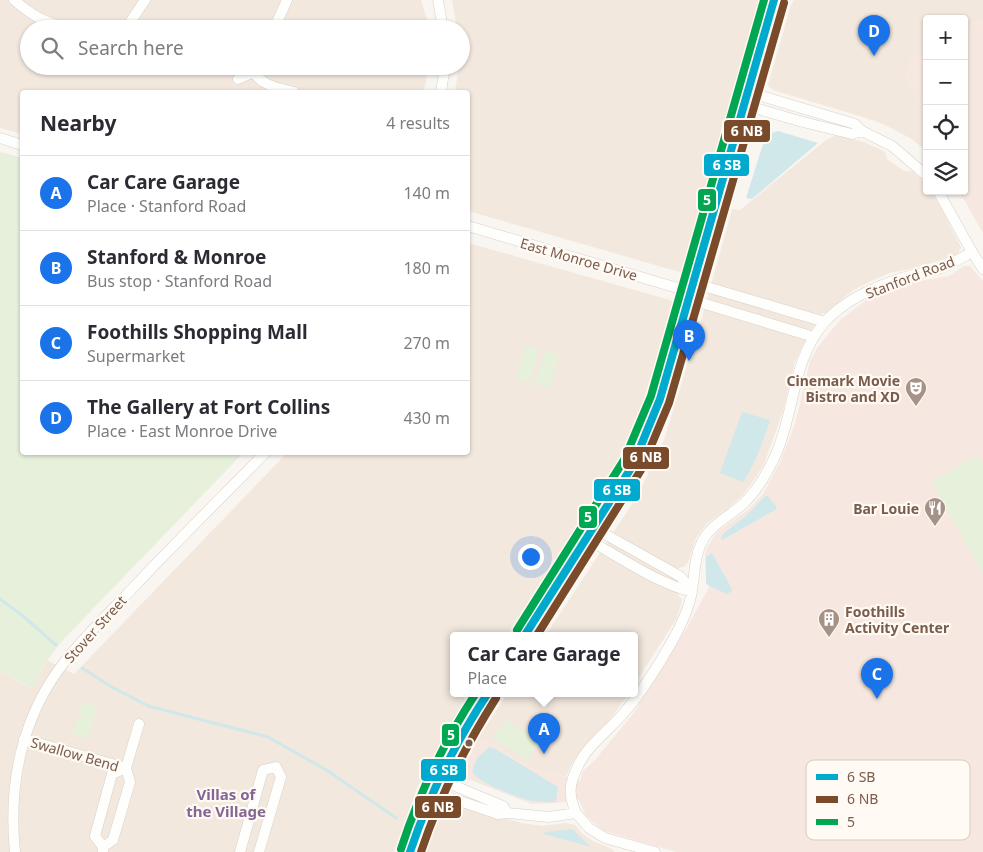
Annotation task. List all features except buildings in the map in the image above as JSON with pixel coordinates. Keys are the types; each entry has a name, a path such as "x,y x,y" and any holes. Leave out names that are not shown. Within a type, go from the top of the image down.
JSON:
{"street":[{"path":"14,0 33,16 42,20"},
{"path":"132,20 145,0"},
{"path":"278,20 287,0"},
{"path":"438,0 441,20"},
{"path":"527,632 633,465 655,411 774,0"},
{"path":"238,79 244,75"},
{"path":"258,75 261,81 267,85 286,90"},
{"path":"441,90 444,75"},
{"path":"748,92 855,124 862,130 892,146 923,173"},
{"path":"744,105 852,134 862,130"},
{"path":"0,138 20,144"},
{"path":"940,195 983,269"},
{"name":"East Monroe Drive","path":"470,227 691,292 702,303 814,337"},
{"name":"Stanford Road","path":"638,693 679,628 687,610 692,592 697,554 706,534 754,493 770,466 777,452 786,423 799,371 814,337 825,322 857,297 882,285 906,276 937,270 972,252"},
{"name":"East Monroe Drive","path":"691,292 707,287 825,322"},
{"name":"Stover Street","path":"15,852 12,812 14,787 24,739 32,716 44,692 73,651 189,528 263,455"},
{"path":"594,528 678,575 692,592"},
{"path":"587,539 640,570 676,587 692,592"},
{"path":"410,852 418,826 438,779 458,741 486,697"},
{"name":"Stanford Road","path":"576,813 570,798 572,782 578,764 624,714 636,697"},
{"name":"Swallow Bend","path":"126,768 112,774 109,783 95,836 103,850 113,840 130,782 126,768 139,724"},
{"name":"Swallow Bend","path":"24,739 126,768"},
{"path":"240,852 263,770 276,767 281,777 259,852"},
{"path":"438,779 503,806 507,813"},
{"path":"433,792 498,814 507,813 548,817 576,813 589,828 605,838 655,852"}],"shaded area":[{"path":"0,0 421,0 427,19 20,20 20,75 426,75 426,82 424,90 20,90 20,133 0,128"},
{"path":"452,0 761,0 689,245 687,268 683,273 470,212 470,90 455,90 458,75 470,75 470,20 455,20"},
{"path":"794,0 983,0 983,19 968,27 968,15 923,15 923,52 911,58 906,78 923,106 923,148 910,138 883,124 773,90 768,85"},
{"path":"983,19 983,233 961,195 968,195 968,27"},
{"path":"923,52 923,106 906,78 911,58"},
{"path":"836,135 864,142 875,147 885,152 887,159 904,171 912,171 923,181 923,195 933,195 938,202 961,247 958,253 952,257 889,273 869,282 852,291 826,313 821,314 795,362 783,411 764,464 742,496 707,523 696,538 688,562 684,567 678,568 677,593 682,600 677,618 638,679 638,632 548,632 638,495 664,440 703,314 732,209 740,210 826,140"},
{"path":"470,244 670,300 674,304 674,310 667,321 635,425 605,485 581,523 574,539 559,556 509,632 450,632 450,697 464,697 465,701 417,788 394,852 0,852 0,671 31,688 47,660 74,674 285,455 470,455"},
{"path":"964,266 970,266 983,281 983,852 676,852 604,831 586,816 579,800 532,804 473,781 461,779 461,774 479,737 531,768 580,781 583,771 595,760 633,714 688,626 709,587 706,583 705,554 708,546 717,532 749,509 763,494 780,462 795,424 810,361 817,348 840,320 869,298 902,284 949,276"},
{"path":"505,697 626,697 607,724 583,748 571,765 566,777 531,768 479,737"},
{"path":"449,802 522,823 542,826 565,823 575,825 593,841 615,852 426,852 442,806"}],"green space":[{"path":"0,153 20,157 20,455 241,455 61,642 43,666 32,688 0,671"},
{"path":"525,345 539,350 530,382 516,378"},
{"path":"545,351 559,355 550,388 535,384"},
{"path":"978,455 983,463 983,574 931,482"},
{"path":"82,702 97,706 88,739 73,734"},
{"path":"507,720 540,741 527,760 493,738 501,725 504,726"}],"water":[{"path":"778,131 818,143 752,199 746,198 764,141 769,134"},
{"path":"742,412 770,420 759,452 743,482 720,473"},
{"path":"765,496 768,496 777,508 722,540 721,537 724,533 746,516"},
{"path":"712,553 732,589 727,594 706,583 706,557"},
{"path":"489,747 494,748 558,787 556,802 532,801 518,797 481,780 472,771 477,758"},
{"path":"572,829 591,847 544,834 545,832"}],"waterway":[{"path":"0,599 56,645"},
{"path":"82,668 110,686 148,706 268,737 328,771 396,818"}],"transit line":[{"name":"5","path":"517,630 624,460 651,396 764,0"},
{"path":"527,632 633,465 660,399 774,0"},
{"path":"539,632 641,470 669,403 784,3"},
{"name":"5","path":"401,849 433,768 474,697"},
{"path":"410,852 417,831 444,770 486,697"},
{"path":"421,852 436,812 454,773 496,698"}],"place":[{"name":"The Gallery at Fort Collins","path":"874,56"},
{"name":"Stanford & Monroe","path":"689,361"},
{"name":"Cinemark Movie Bistro and XD","path":"916,407"},
{"name":"Bar Louie","path":"935,527"},
{"name":"Foothills Activity Center","path":"829,638"},
{"name":"Foothills Shopping Mall","path":"877,699"},
{"name":"Car Care Garage","path":"544,754"}],"district":[{"name":"Villas of the Village","path":"226,802"}]}
